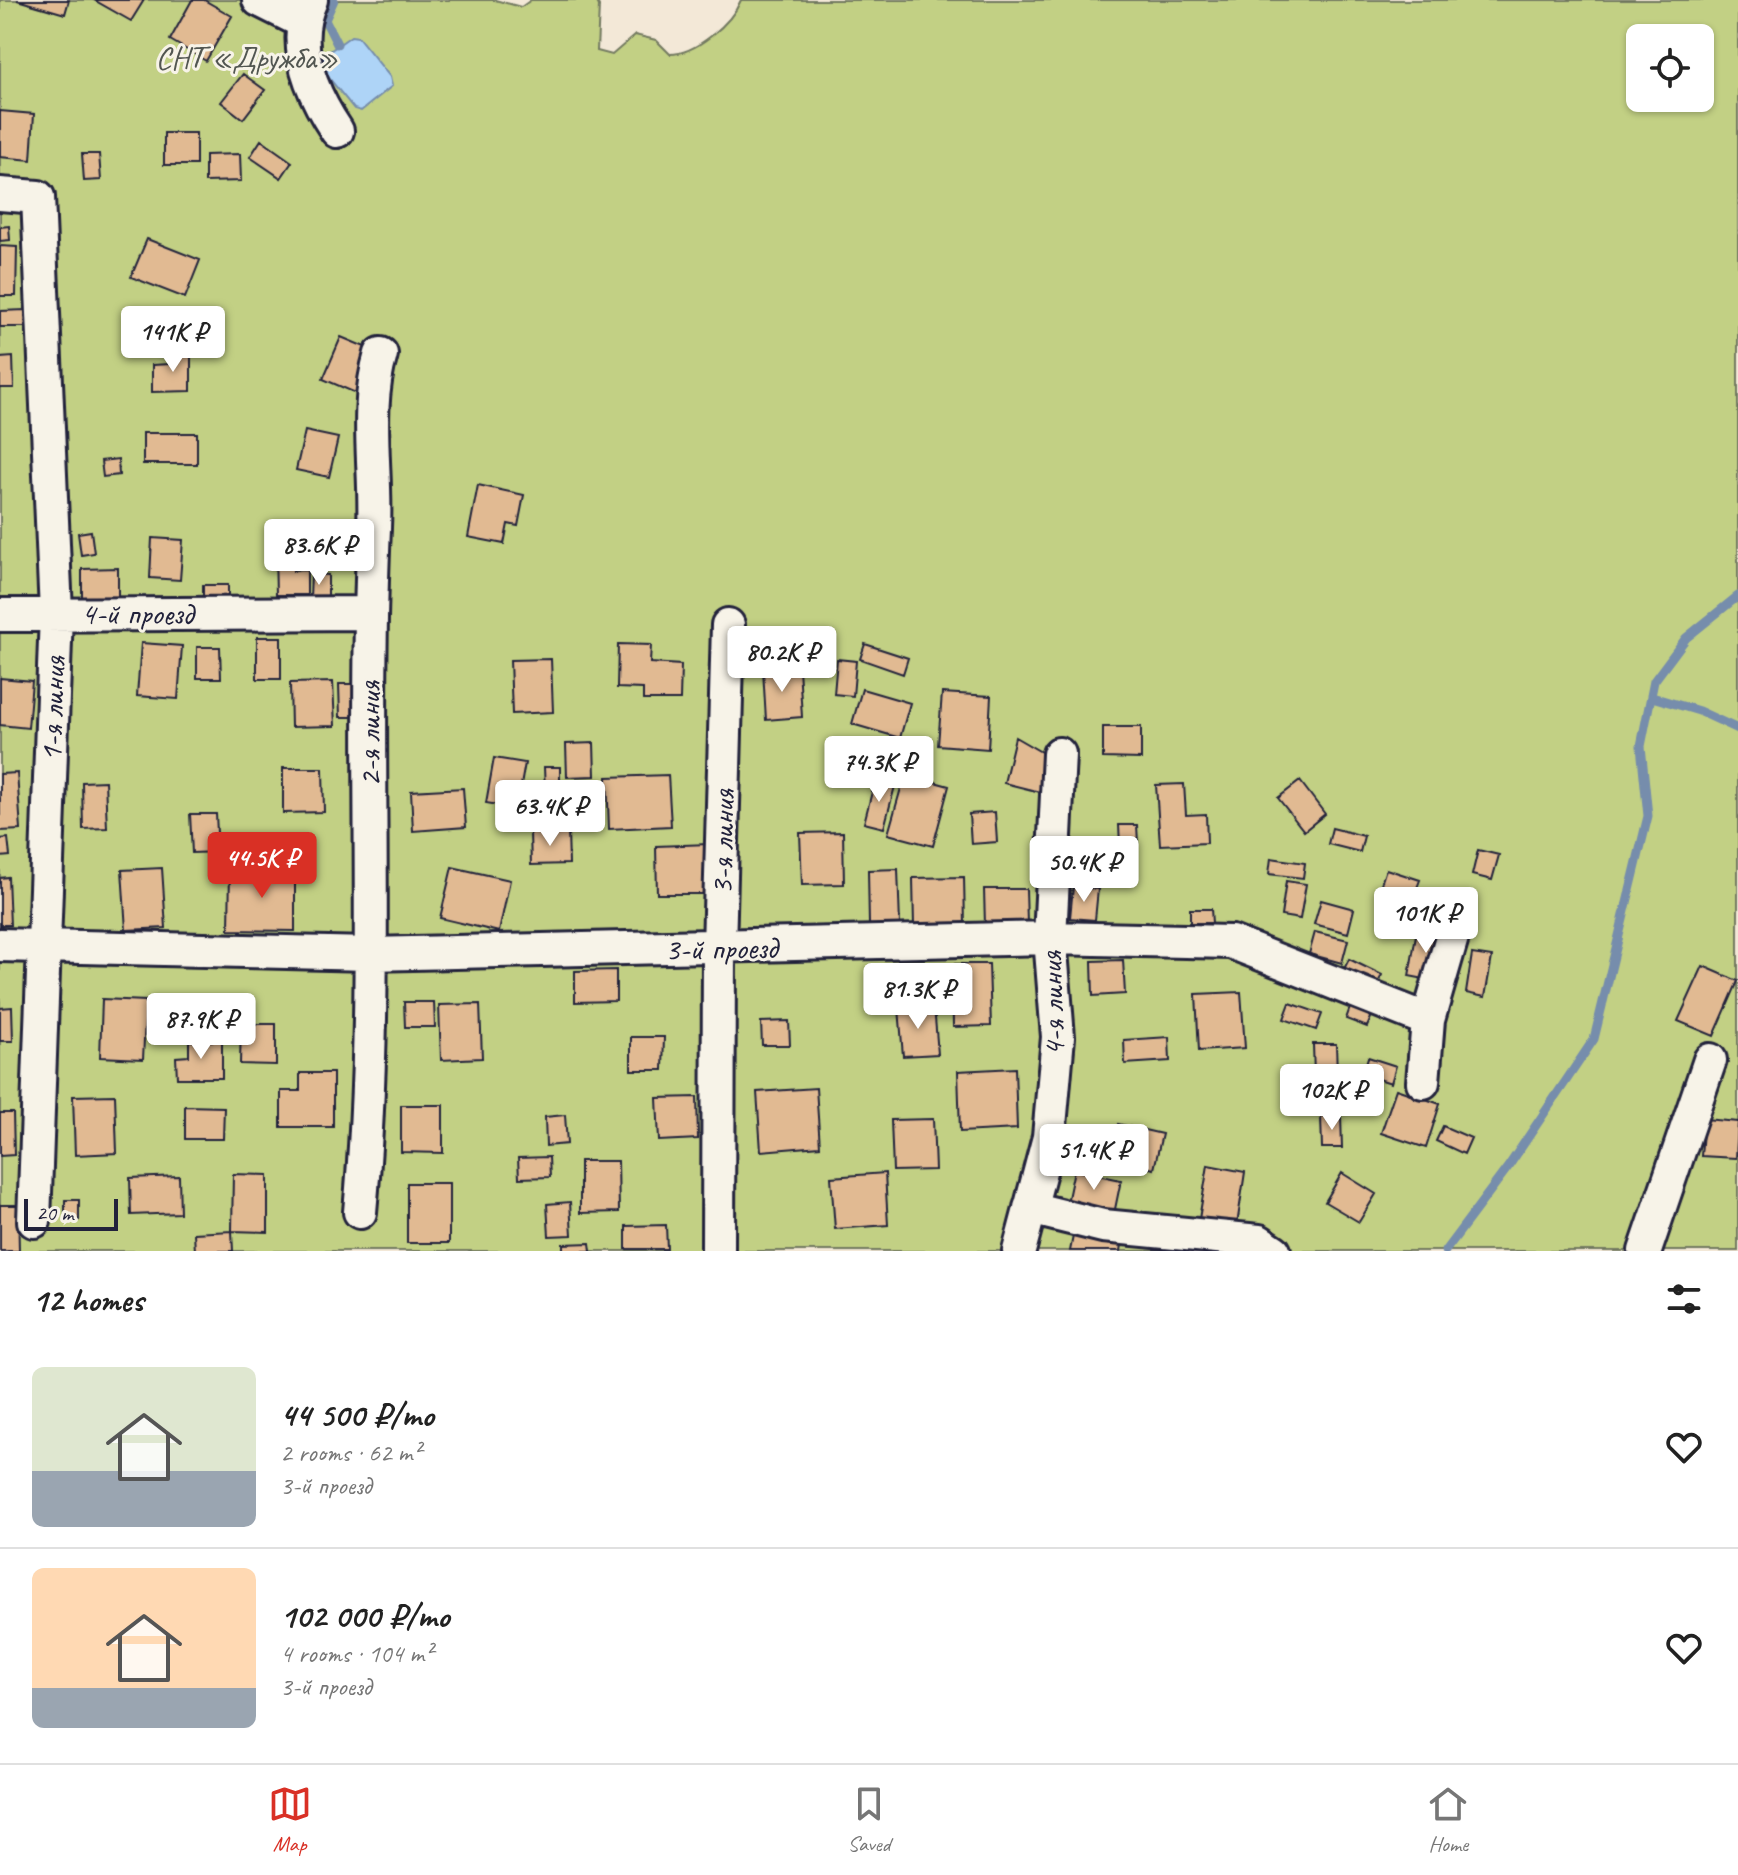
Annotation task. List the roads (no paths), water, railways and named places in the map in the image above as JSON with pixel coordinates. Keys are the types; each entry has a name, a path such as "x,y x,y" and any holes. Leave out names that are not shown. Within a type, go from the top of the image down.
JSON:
{"street":[{"path":"259,0 306,11 304,62 322,109 337,131"},
{"name":"1-я линия","path":"0,194 38,197 56,613 34,1221"},
{"name":"2-я линия","path":"360,1212 366,1146 370,954 369,613 375,523 372,383 381,354"},
{"name":"4-й проезд","path":"0,615 369,613"},
{"name":"3-я линия","path":"718,1251 719,948 728,625"},
{"name":"4-я линия","path":"1019,1251 1049,1137 1058,1037 1050,938 1059,754"},
{"path":"1423,1082 1428,1020 1452,937"},
{"name":"3-й проезд","path":"0,945 370,954 1050,938 1231,942 1428,1020"},
{"path":"1645,1251 1710,1060"},
{"path":"1030,1208 1103,1226 1259,1241 1274,1251"}],"water":[{"path":"351,36 358,37 390,77 392,86 361,111 354,109 320,67 320,58"}],"waterway":[{"path":"334,0 325,20 337,44"},
{"path":"1445,1251 1508,1167 1594,1039 1648,816 1641,746 1654,681 1686,638 1738,596"},
{"path":"1652,697 1699,711 1738,729"}],"park label":[{"name":"СНТ «Дружба»","path":"247,57"}]}
